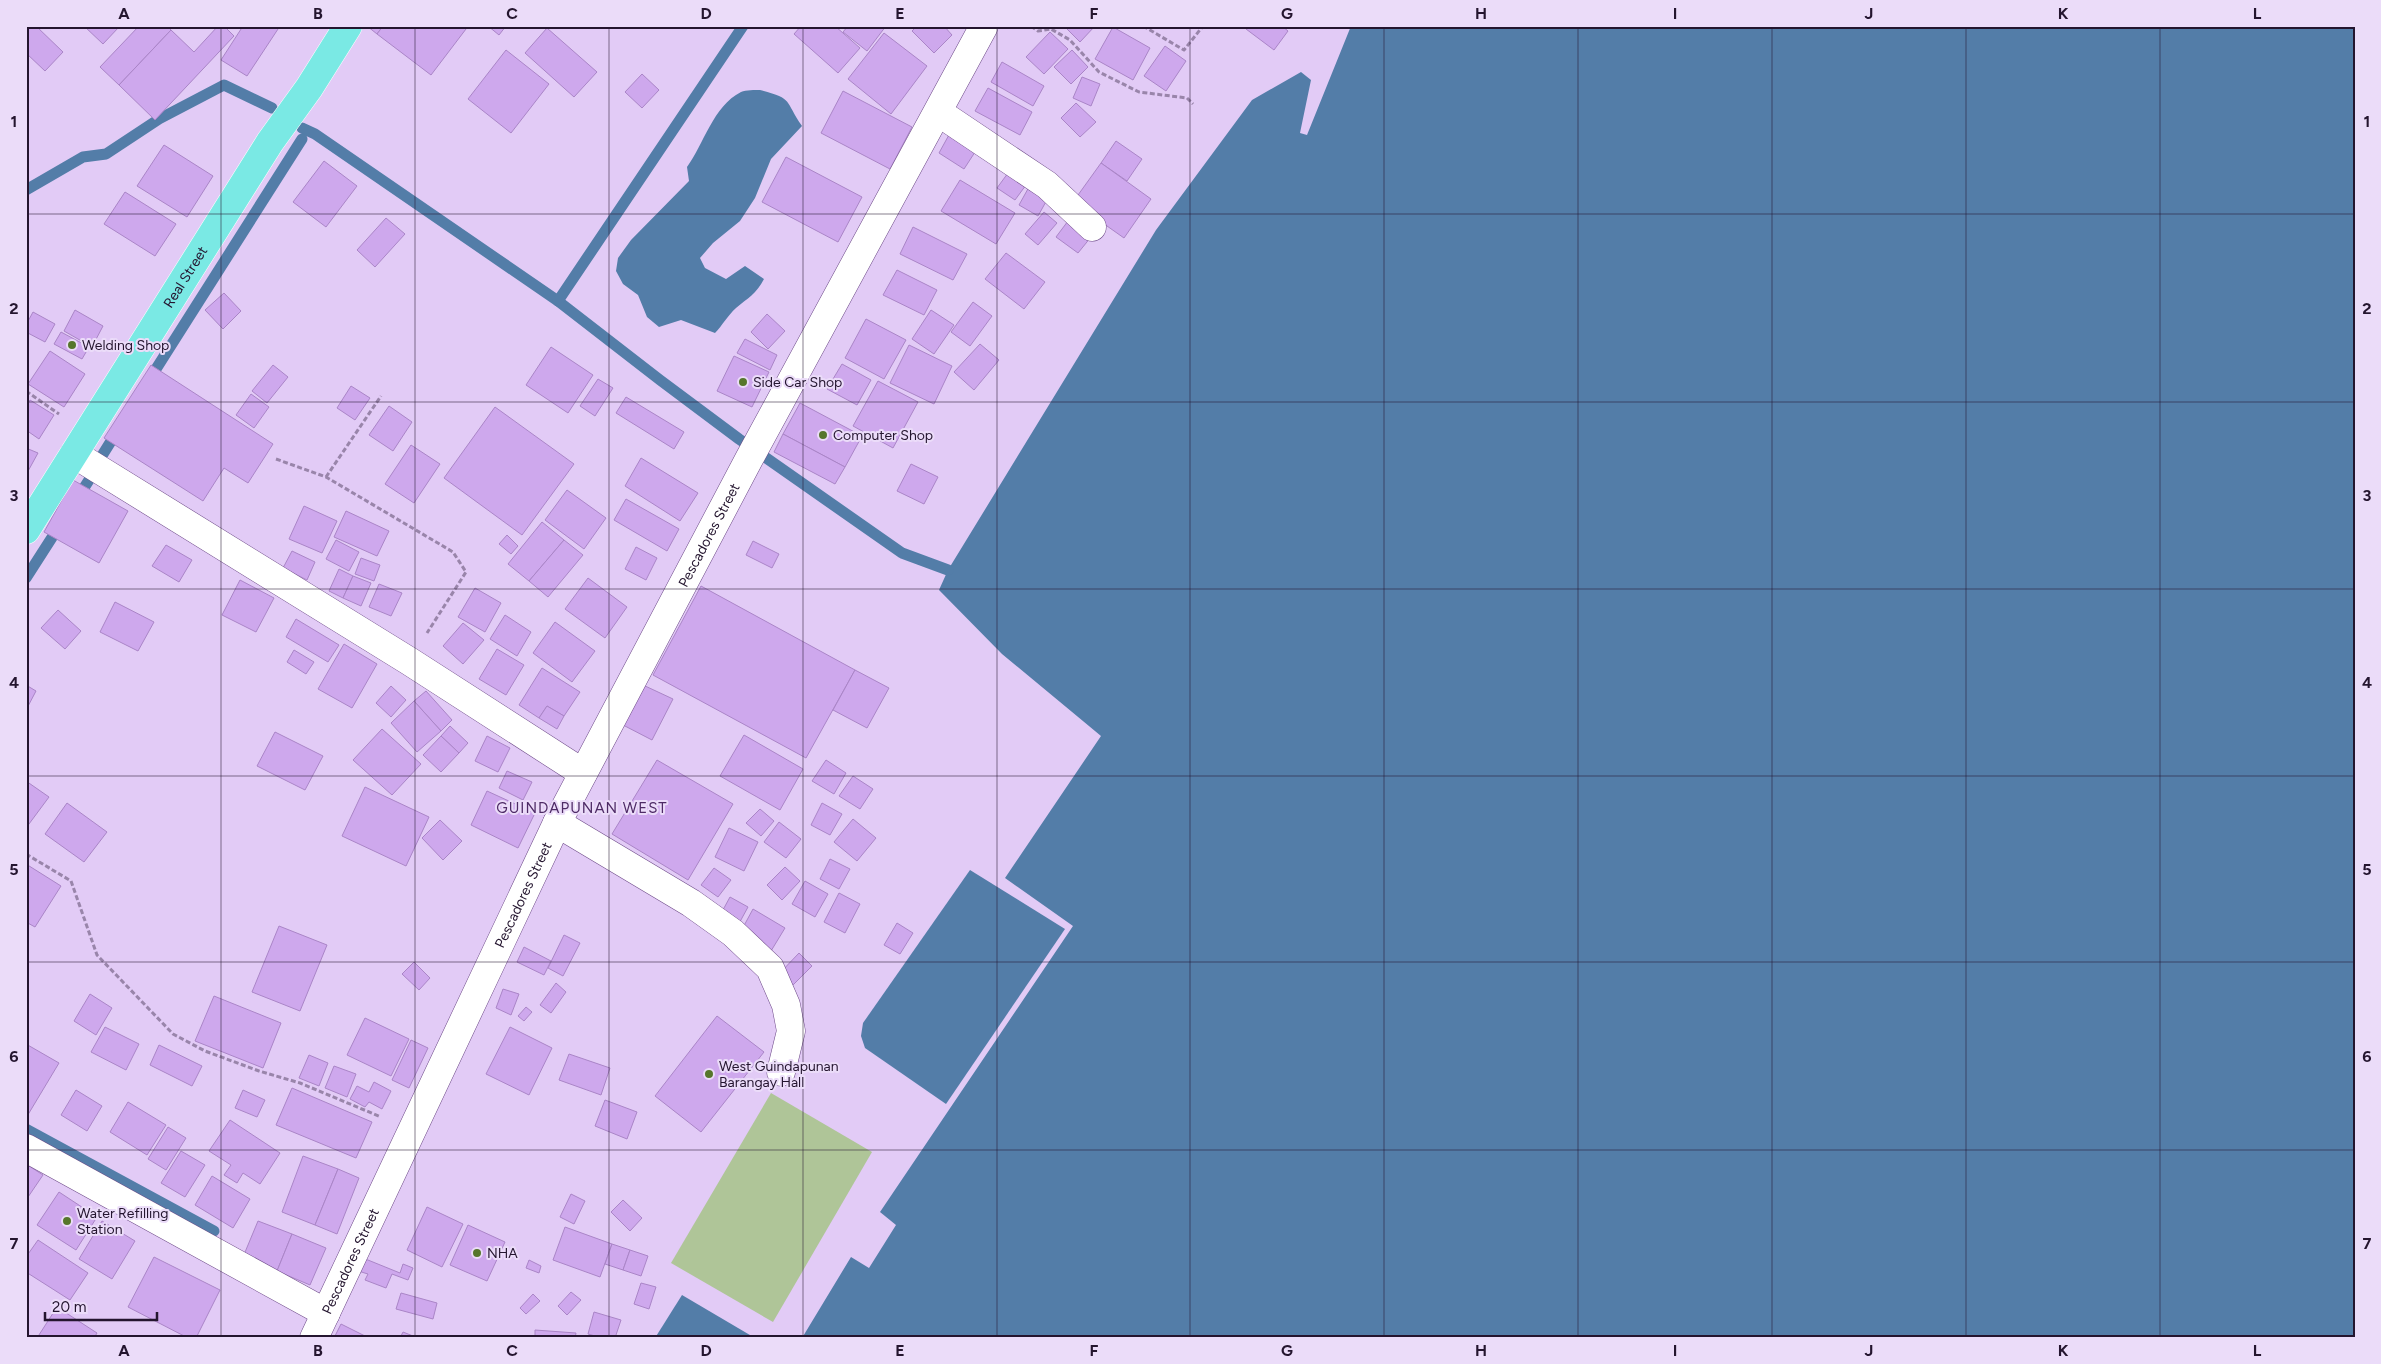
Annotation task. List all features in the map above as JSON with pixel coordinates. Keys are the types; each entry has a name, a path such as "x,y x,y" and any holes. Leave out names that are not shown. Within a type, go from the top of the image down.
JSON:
{"main road":[{"name":"Real Street","path":"26,530 270,142 309,88 348,26"}],"street":[{"name":"Pescadores Street","path":"314,1338 557,823 754,450 984,26"},
{"path":"938,112 1046,185 1092,227"},
{"path":"74,454 410,661 583,773"},
{"path":"557,823 691,903 733,933 770,968 786,1006 791,1031 782,1072"},
{"path":"26,1148 326,1313"}],"path":[{"path":"1031,26 1038,31 1051,29 1070,40 1099,72 1139,92 1187,98 1193,104"},
{"path":"1143,26 1184,50 1203,26"},
{"path":"326,477 381,396"},
{"path":"276,459 326,477 453,552 466,572 410,661"},
{"path":"26,854 71,881 97,955 173,1034 205,1051 259,1071 300,1083 411,1129"}],"green space":[{"path":"771,1093 872,1152 773,1322 671,1263"}],"water":[{"path":"1351,26 2355,26 2355,1338 802,1338 851,1257 869,1268 896,1225 880,1212 1073,926 1005,878 1101,736 1002,654 939,590 948,570 1156,230 1252,100 1301,72 1311,80 1300,133 1307,135"},
{"path":"760,90 783,98 802,126 771,159 755,198 740,221 713,243 700,258 705,268 726,279 745,266 764,279 755,292 733,311 715,333 681,320 659,327 647,317 638,295 623,284 616,271 618,258 631,240 689,181 687,167 723,106 741,92"},
{"path":"970,870 1065,929 946,1104 865,1048 861,1036 863,1023"},
{"path":"682,1295 755,1338 655,1338"}],"building":[{"path":"26,26 36,26 63,52 45,71 26,53"},
{"path":"84,26 119,26 119,27 103,44"},
{"path":"139,26 167,26 171,30 119,85 100,67"},
{"path":"218,26 224,26 234,36 155,120 119,85 171,30 194,52"},
{"path":"243,26 280,26 247,76 221,60"},
{"path":"367,26 383,26 377,34"},
{"path":"383,26 463,26 466,29 431,75 377,34"},
{"path":"488,26 506,26 499,35"},
{"path":"801,26 835,26 860,48 838,73 794,34"},
{"path":"848,26 886,26 867,51 843,32"},
{"path":"917,26 944,26 952,35 934,53 912,31"},
{"path":"1064,26 1095,26 1080,42"},
{"path":"1248,26 1282,26 1288,31 1274,50 1246,29"},
{"path":"1113,27 1150,48 1133,80 1095,59"},
{"path":"547,28 597,72 574,97 525,53"},
{"path":"1050,32 1068,49 1044,74 1026,57"},
{"path":"884,33 927,66 891,114 848,79"},
{"path":"1165,46 1186,61 1166,91 1144,76"},
{"path":"506,50 549,84 511,133 468,99"},
{"path":"1072,50 1088,67 1071,84 1054,67"},
{"path":"1002,62 1044,86 1033,106 991,82"},
{"path":"642,74 659,90 642,108 625,92"},
{"path":"1082,77 1100,84 1091,106 1073,98"},
{"path":"988,88 1032,112 1020,135 975,111"},
{"path":"843,91 912,127 890,169 821,133"},
{"path":"1076,103 1096,122 1080,137 1061,118"},
{"path":"950,133 977,149 964,169 939,153"},
{"path":"1116,141 1142,159 1127,181 1101,163"},
{"path":"164,145 213,176 187,217 137,186"},
{"path":"786,157 862,197 838,242 762,202"},
{"path":"324,161 357,186 326,227 293,202"},
{"path":"1101,163 1151,199 1124,238 1073,202"},
{"path":"1008,173 1026,185 1015,200 997,188"},
{"path":"960,180 1015,213 996,244 941,211"},
{"path":"1029,187 1048,198 1038,216 1019,205"},
{"path":"125,192 176,224 155,256 104,224"},
{"path":"1044,212 1057,223 1038,245 1025,234"},
{"path":"386,218 405,234 375,267 357,250"},
{"path":"1068,221 1091,237 1078,253 1056,237"},
{"path":"913,227 967,254 953,280 900,254"},
{"path":"1006,253 1045,282 1024,309 985,279"},
{"path":"897,270 937,290 924,315 883,295"},
{"path":"224,293 241,311 223,329 205,310"},
{"path":"973,302 992,316 970,346 951,332"},
{"path":"75,310 103,326 92,347 64,331"},
{"path":"931,310 954,325 934,354 912,339"},
{"path":"33,312 55,324 45,342 26,332 26,325"},
{"path":"767,314 785,331 768,349 751,332"},
{"path":"866,319 906,340 884,379 845,358"},
{"name":"Welding Shop","path":"61,332 89,347 82,359 54,344"},
{"path":"745,339 777,355 770,370 737,353"},
{"path":"980,344 999,360 974,390 954,372"},
{"path":"909,345 952,366 934,404 890,383"},
{"path":"551,347 593,375 568,413 526,385"},
{"path":"50,351 85,374 64,407 28,384"},
{"name":"Side Car Shop","path":"734,356 769,372 752,407 717,391"},
{"path":"842,364 871,380 857,405 827,389"},
{"path":"151,365 273,444 248,483 224,468 203,501 104,438"},
{"path":"273,365 288,377 267,403 252,391"},
{"path":"598,379 613,388 595,416 580,406"},
{"path":"878,381 918,402 893,448 853,426"},
{"path":"351,386 370,398 355,420 337,408"},
{"path":"251,394 269,407 254,428 236,415"},
{"path":"626,397 684,432 674,449 616,413"},
{"path":"30,400 54,415 39,439 26,430 26,407"},
{"name":"Computer Shop","path":"800,403 862,436 845,467 783,434"},
{"path":"389,406 412,422 393,451 369,435"},
{"path":"495,407 574,464 522,535 444,478"},
{"path":"783,434 845,467 835,484 774,452"},
{"path":"411,445 440,464 414,503 385,484"},
{"path":"26,448 38,453 27,473 26,473"},
{"path":"641,458 698,493 680,521 625,486"},
{"path":"911,464 938,477 924,504 897,491"},
{"path":"73,480 128,511 99,563 44,532"},
{"path":"567,490 606,518 584,549 545,520"},
{"path":"626,499 679,529 667,551 614,520"},
{"path":"304,506 337,521 322,553 289,539"},
{"path":"346,511 389,531 377,556 334,537"},
{"path":"542,522 564,540 529,581 508,564"},
{"path":"507,535 518,546 511,554 499,544"},
{"path":"336,540 359,552 349,571 326,559"},
{"path":"564,540 583,555 548,597 529,581"},
{"path":"753,541 779,554 772,568 746,555"},
{"path":"166,545 192,560 179,582 152,566"},
{"path":"636,547 657,558 646,580 625,569"},
{"path":"292,551 315,562 307,580 283,568"},
{"path":"361,558 380,565 374,581 355,574"},
{"path":"339,569 353,576 343,598 329,591"},
{"path":"353,576 371,583 361,606 343,598"},
{"path":"588,578 627,607 605,638 565,609"},
{"path":"240,580 274,598 256,632 222,615"},
{"path":"379,584 402,593 391,616 369,607"},
{"path":"701,586 855,670 806,758 653,675"},
{"path":"475,588 501,603 485,632 458,617"},
{"path":"115,602 154,622 138,651 100,632"},
{"path":"58,610 81,631 65,649 41,628"},
{"path":"505,615 531,632 517,656 490,639"},
{"path":"296,619 339,645 328,662 286,637"},
{"path":"555,622 595,651 572,682 533,653"},
{"path":"463,623 484,640 463,664 443,646"},
{"path":"344,644 377,664 352,708 318,689"},
{"path":"497,649 524,665 506,695 479,679"},
{"path":"294,650 314,662 306,674 287,662"},
{"path":"542,668 580,692 564,716 547,706 539,718 519,705"},
{"path":"855,670 889,688 867,728 833,710"},
{"path":"26,685 36,691 26,710"},
{"path":"643,685 673,699 652,740 623,725"},
{"path":"391,686 406,700 391,717 376,703"},
{"path":"426,691 452,720 441,731 414,701"},
{"path":"414,701 441,731 417,752 391,723"},
{"path":"547,706 564,716 557,729 539,718"},
{"path":"450,726 468,743 459,753 441,736"},
{"path":"382,729 421,764 392,795 353,760"},
{"path":"275,732 323,756 305,790 257,766"},
{"path":"744,735 803,769 780,810 720,776"},
{"path":"441,736 459,753 441,772 423,755"},
{"path":"487,736 510,748 498,772 475,761"},
{"path":"657,760 733,804 688,880 612,834"},
{"path":"826,760 846,773 834,794 812,781"},
{"path":"507,771 532,782 523,800 499,788"},
{"path":"853,776 873,789 860,809 839,796"},
{"path":"26,781 49,797 26,828"},
{"path":"365,787 429,817 406,866 342,836"},
{"path":"487,791 535,813 518,848 471,825"},
{"path":"67,803 107,832 84,862 45,834"},
{"path":"822,803 842,814 830,835 811,825"},
{"path":"760,809 774,821 761,836 746,823"},
{"path":"853,819 876,838 857,861 834,842"},
{"path":"440,820 462,841 443,860 422,838"},
{"path":"779,822 801,839 786,858 764,842"},
{"path":"729,828 758,842 744,871 715,857"},
{"path":"830,859 850,869 839,889 820,879"},
{"path":"26,864 61,886 35,927 26,922"},
{"path":"785,867 800,881 782,900 767,885"},
{"path":"714,868 731,880 718,897 701,885"},
{"path":"805,881 828,894 815,917 792,904"},
{"path":"839,893 860,904 845,933 824,922"},
{"path":"730,897 748,907 736,929 718,919"},
{"path":"753,909 785,928 771,951 740,933"},
{"path":"897,923 913,933 900,954 884,945"},
{"path":"279,926 327,945 300,1011 252,992"},
{"path":"564,935 580,943 563,976 548,968"},
{"path":"524,947 551,961 544,975 517,962"},
{"path":"799,953 812,966 790,988 777,976"},
{"path":"414,962 430,978 419,990 402,974"},
{"path":"556,983 566,992 551,1013 540,1005"},
{"path":"503,989 519,994 511,1015 496,1008"},
{"path":"90,994 112,1008 96,1035 74,1021"},
{"path":"214,996 281,1023 263,1068 195,1041"},
{"path":"526,1007 532,1012 524,1021 518,1016"},
{"name":"West Guindapunan Barangay Hall","path":"717,1016 764,1052 701,1132 655,1096"},
{"path":"365,1018 409,1039 391,1076 347,1055"},
{"path":"105,1027 139,1044 126,1070 91,1052"},
{"path":"510,1027 552,1048 529,1095 486,1074"},
{"path":"411,1040 428,1048 409,1088 392,1080"},
{"path":"26,1044 59,1063 26,1118"},
{"path":"159,1045 202,1066 192,1086 150,1065"},
{"path":"569,1054 610,1068 601,1095 559,1080"},
{"path":"309,1055 328,1063 319,1086 299,1078"},
{"path":"334,1066 356,1074 347,1097 325,1088"},
{"path":"374,1082 391,1091 382,1109 369,1102 365,1107 350,1099 357,1086 369,1092"},
{"path":"292,1088 372,1122 356,1158 276,1125"},
{"path":"76,1090 102,1106 87,1131 61,1115"},
{"path":"243,1090 265,1100 257,1117 235,1108"},
{"path":"605,1100 637,1112 627,1139 595,1126"},
{"path":"128,1102 166,1125 147,1155 110,1132"},
{"path":"230,1120 280,1153 260,1184 243,1173 237,1183 224,1175 231,1165 209,1151"},
{"path":"168,1127 186,1138 166,1170 148,1159"},
{"path":"181,1151 205,1165 185,1197 161,1183"},
{"path":"303,1156 338,1169 315,1225 282,1212"},
{"path":"26,1164 43,1175 26,1200"},
{"path":"338,1169 359,1178 337,1234 315,1225"},
{"path":"212,1176 250,1199 233,1228 195,1205"},
{"name":"Water Refilling Station","path":"59,1192 97,1217 76,1250 37,1225"},
{"path":"571,1194 585,1201 574,1224 560,1217"},
{"path":"623,1200 642,1218 630,1231 611,1212"},
{"path":"427,1207 463,1224 442,1267 407,1250"},
{"path":"102,1221 135,1241 112,1279 79,1259"},
{"path":"258,1221 292,1234 277,1271 243,1257"},
{"name":"NHA","path":"468,1225 505,1242 487,1281 450,1265"},
{"path":"565,1227 612,1244 600,1277 553,1260"},
{"path":"292,1234 326,1248 310,1285 277,1271"},
{"path":"38,1240 88,1273 70,1300 26,1272 26,1257"},
{"path":"612,1244 630,1250 623,1270 605,1264"},
{"path":"630,1250 648,1256 641,1276 623,1270"},
{"path":"154,1257 220,1290 196,1338 188,1338 128,1307"},
{"path":"363,1258 400,1273 403,1264 413,1268 408,1280 392,1274 386,1288 365,1280 368,1274 358,1271"},
{"path":"529,1260 541,1266 539,1273 526,1268"},
{"path":"641,1283 656,1287 649,1309 634,1304"},
{"path":"571,1292 581,1300 567,1315 558,1306"},
{"path":"401,1293 437,1303 433,1319 396,1309"},
{"path":"533,1294 540,1301 526,1314 520,1308"},
{"path":"57,1307 97,1333 94,1338 37,1338"},
{"path":"594,1312 621,1320 615,1338 602,1338 588,1334"},
{"path":"341,1324 365,1336 364,1338 334,1338"},
{"path":"535,1330 576,1333 575,1338 535,1338"},
{"path":"403,1332 418,1338 400,1338"}],"waterway":[{"path":"558,301 743,26"},
{"path":"26,190 83,157 106,154 159,119 224,85 272,108"},
{"path":"302,128 315,134 558,301 739,439 902,553 948,570"},
{"path":"149,380 302,139"},
{"path":"103,454 118,430"},
{"path":"77,499 89,480"},
{"path":"26,578 60,525"},
{"path":"26,1129 214,1231"}],"place":[{"name":"Welding Shop","path":"72,345"},
{"name":"Side Car Shop","path":"743,382"},
{"name":"Computer Shop","path":"823,435"},
{"name":"West Guindapunan Barangay Hall","path":"709,1074"},
{"name":"Water Refilling Station","path":"67,1221"},
{"name":"NHA","path":"477,1253"}],"district":[{"name":"GUINDAPUNAN WEST","path":"582,808"}]}
